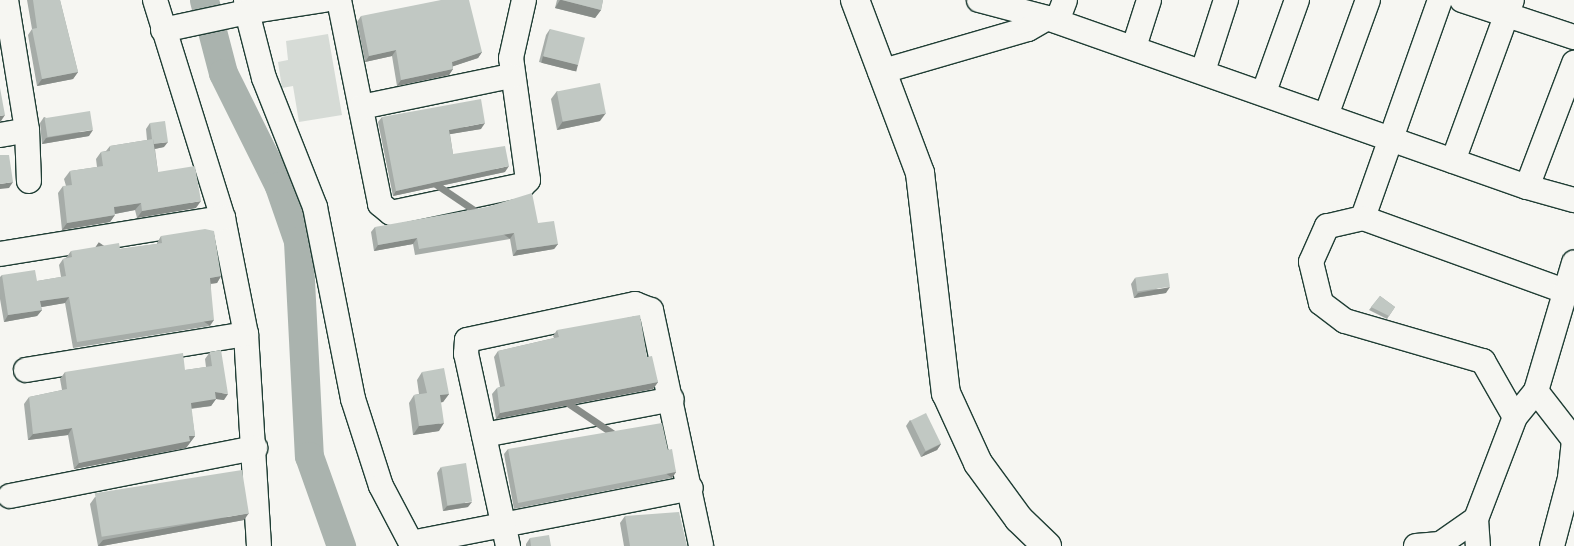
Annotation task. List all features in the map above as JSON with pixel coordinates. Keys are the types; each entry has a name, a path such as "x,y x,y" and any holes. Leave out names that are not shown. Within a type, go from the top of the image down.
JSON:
{"main road":[{"path":"855,0 880,72 911,147 927,205 936,334 946,393 978,463 1019,519 1047,546"}],"street":[{"path":"6,0 6,34 27,130 29,181"},
{"path":"155,0 173,27 224,218 246,334 255,448 258,546"},
{"path":"173,27 241,9 324,0"},
{"path":"339,0 380,204 392,213 523,185 528,180 511,76 511,58 524,0"},
{"path":"982,0 1056,13 1134,48 1391,136 1526,187 1574,200"},
{"path":"1134,48 1149,0"},
{"path":"1203,71 1226,0"},
{"path":"1264,92 1297,0"},
{"path":"1327,114 1368,0"},
{"path":"1363,218 1440,0"},
{"path":"1462,0 1509,7 1574,37"},
{"path":"1453,161 1509,7"},
{"path":"241,9 264,78 315,207 353,399 381,486 412,545 506,536 691,488"},
{"path":"880,72 1011,34 1056,13"},
{"path":"1526,187 1574,63"},
{"path":"361,107 511,76"},
{"path":"0,135 27,130"},
{"path":"0,254 224,218"},
{"path":"1515,417 1483,361 1345,321 1321,303 1311,262 1327,226 1363,218 1565,291"},
{"path":"1478,546 1476,519 1515,417 1536,391 1574,263"},
{"path":"506,536 466,354 468,340 635,304 651,310 672,398 701,546"},
{"path":"26,370 246,334"},
{"path":"1536,391 1574,440 1570,478 1552,546"},
{"path":"484,435 672,398"},
{"path":"10,496 255,448"},
{"path":"1416,546 1440,544 1476,519"}],"shaded area":[{"path":"328,34 342,115 299,122 293,86 282,88 278,62 288,60 286,41"}],"building":[{"path":"33,0 60,0 78,72 42,79 32,29 37,28"},
{"path":"441,0 469,0 482,52 452,62 453,69 401,80 396,50 369,56 361,16"},
{"path":"562,0 603,0 601,10"},
{"path":"550,29 585,38 578,65 543,56"},
{"path":"600,83 606,113 563,122 557,91"},
{"path":"0,88 5,115 0,116"},
{"path":"481,99 485,123 449,130 453,154 505,146 509,166 396,191 382,117"},
{"path":"90,111 93,130 48,137 45,118"},
{"path":"165,121 168,142 154,144 150,123"},
{"path":"153,139 158,172 195,166 201,201 142,211 141,203 114,207 115,215 67,223 63,186 72,185 70,171 103,166 101,152 110,151 110,146"},
{"path":"0,155 9,155 13,182 0,184"},
{"path":"532,193 538,223 554,221 558,244 517,250 514,233 419,249 417,238 378,245 375,227 487,207"},
{"path":"205,229 214,231 221,276 210,278 214,320 77,342 69,297 40,301 42,310 8,315 2,275 35,270 37,281 66,276 63,259 72,257 71,251 119,243 120,249 162,243 161,236"},
{"path":"1168,273 1170,287 1137,291 1135,278"},
{"path":"1380,296 1395,307 1389,316 1371,307"},
{"path":"640,315 647,357 652,356 658,382 500,413 497,388 505,386 498,351 559,337 557,330"},
{"path":"221,350 228,394 215,392 216,399 191,403 195,436 189,436 190,441 79,463 72,428 33,434 29,397 67,389 65,372 183,353 185,370 212,366 210,352"},
{"path":"444,368 449,394 440,395 444,423 419,426 414,395 427,393 422,372"},
{"path":"926,413 941,444 926,451 911,420"},
{"path":"662,423 668,450 672,449 676,472 518,503 508,449"},
{"path":"466,463 472,502 447,505 441,467"},
{"path":"242,470 249,513 102,537 95,493"},
{"path":"679,512 687,546 630,546 625,516"},
{"path":"549,535 551,546 531,546 530,538"}],"waterway":[{"path":"204,0 223,73 279,186 298,241 309,456 341,546"}]}
